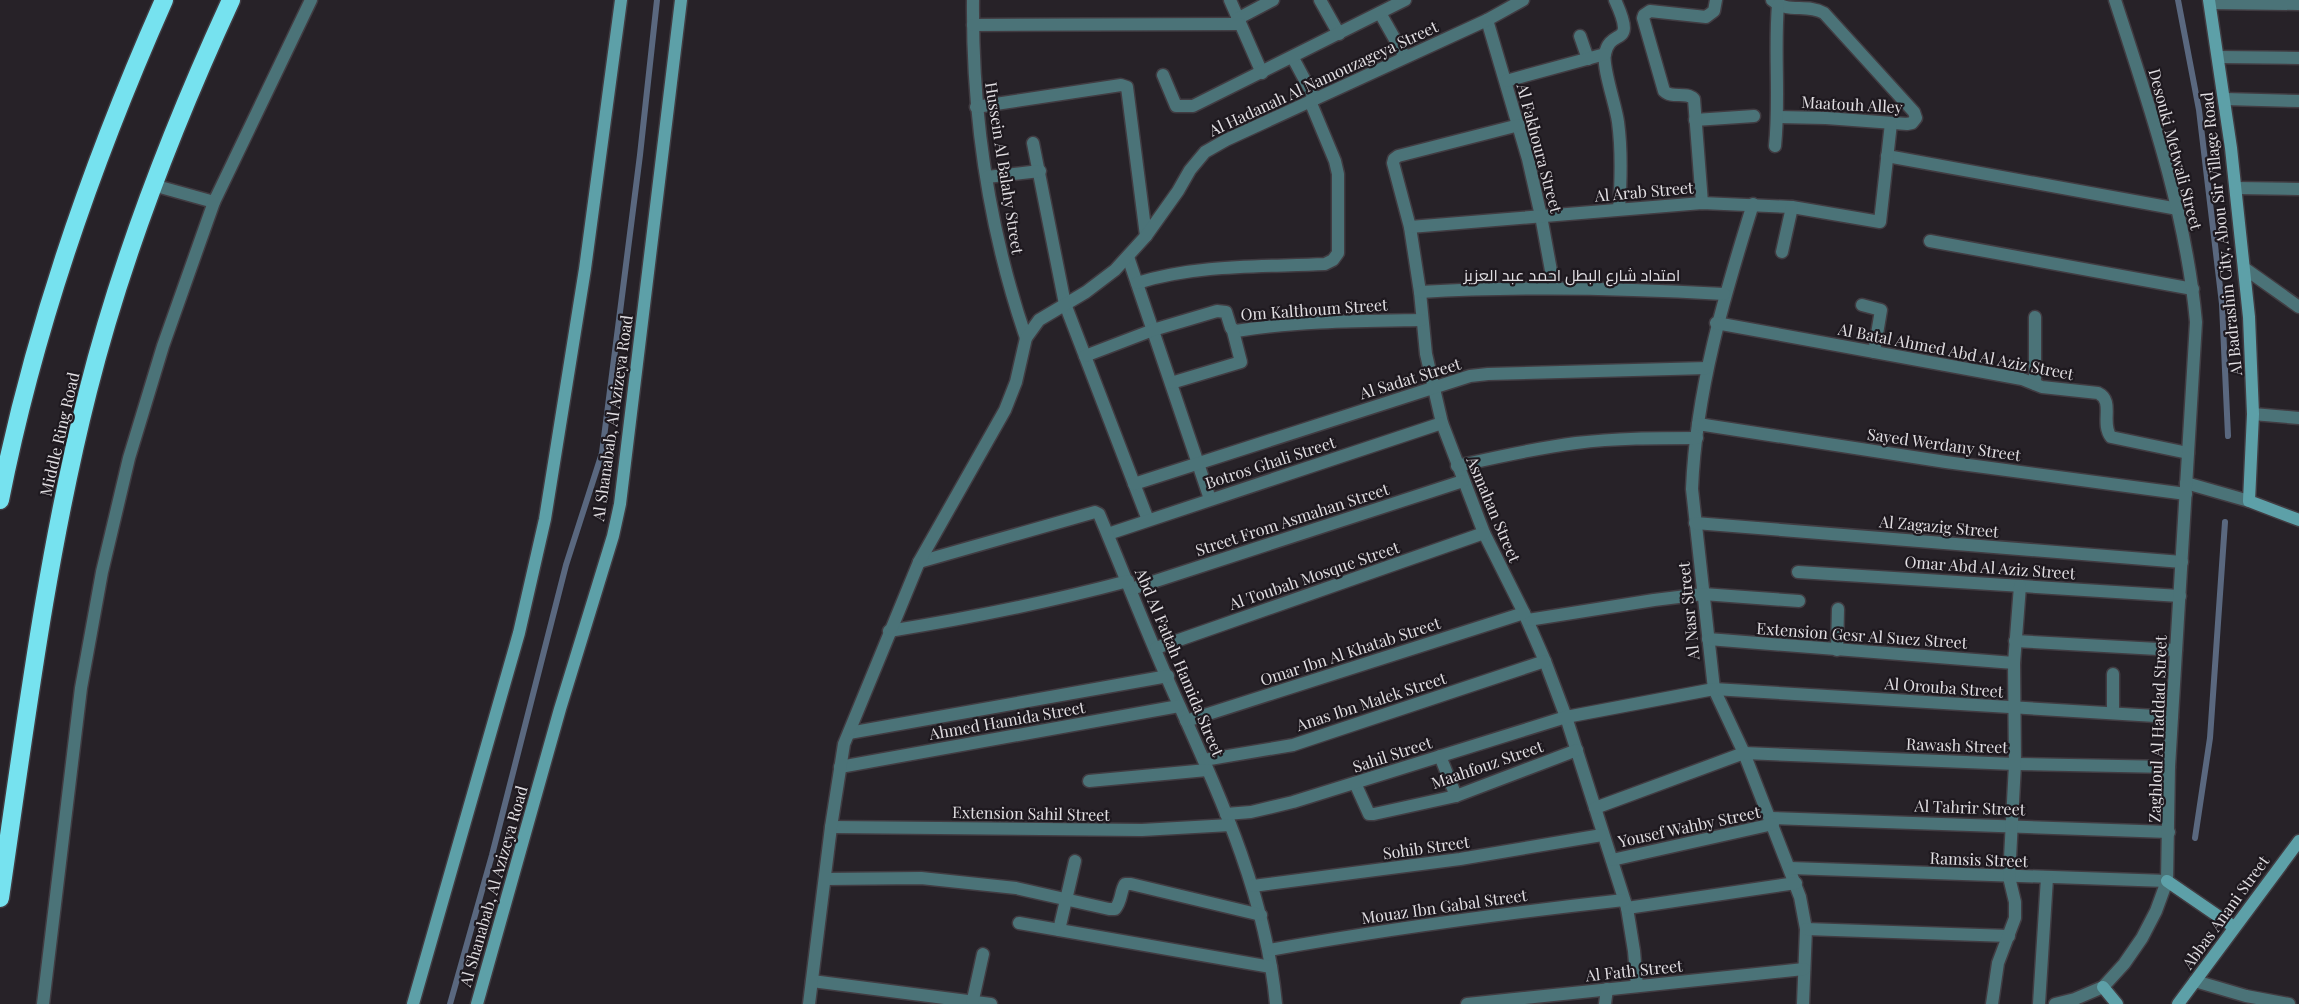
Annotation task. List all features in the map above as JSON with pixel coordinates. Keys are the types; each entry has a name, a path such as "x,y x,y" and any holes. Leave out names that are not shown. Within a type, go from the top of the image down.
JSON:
{"highway":[{"path":"0,500 30,374 61,269 100,154 164,0"},
{"name":"Middle Ring Road","path":"0,898 45,600 64,494 88,390 118,286 153,185 192,85 231,0"}],"street":[{"path":"43,1004 81,688 102,572 129,458 163,346 214,202 311,0"},
{"path":"413,1004 519,633 546,519 585,269 621,0"},
{"name":"Al Shanabab, Al Azizeya Road","path":"477,1004 560,709 613,536 681,0"},
{"name":"Hussein Al Balahy Street","path":"973,0 976,106 987,177 1009,288 1026,338"},
{"path":"1230,0 1262,73"},
{"path":"972,26 1239,21 1273,0"},
{"path":"1320,0 1339,34"},
{"name":"Al Hadanah Al Namouzageya Street","path":"809,1004 831,827 840,767 849,733 919,562 1005,410 1016,382 1026,338 1039,320 1104,279 1128,257 1146,236 1190,170 1205,152 1226,140 1486,20 1504,4 1523,0"},
{"path":"1615,0 1625,24 1623,35 1610,44 1605,54 1620,142 1619,209"},
{"path":"1625,24 1643,18 1650,11 1706,17 1714,11 1716,0"},
{"name":"Desouki Metwali Street","path":"2115,0 2148,103 2178,209 2193,289 2196,349 2188,453"},
{"path":"1163,75 1176,106 1184,108 1193,106 1293,58 1398,2"},
{"path":"2210,2 2299,4"},
{"name":"Al Badrashin City, Abou Sir Village Road","path":"2210,2 2236,188 2250,336 2253,414 2249,501"},
{"path":"1774,146 1778,117 1775,3"},
{"name":"Maatouh Alley","path":"1775,3 1790,9 1810,8 1824,13 1914,112 1916,118 1912,123 1891,123 1778,117"},
{"path":"1380,13 1405,57"},
{"path":"1643,18 1664,92 1668,95 1693,97 1702,203"},
{"name":"Al Fakhoura Street","path":"1486,20 1519,125 1541,216 1554,287"},
{"path":"1580,36 1588,59"},
{"path":"1506,81 1605,54"},
{"path":"2219,57 2299,58"},
{"path":"1137,283 1155,277 1195,271 1325,264 1334,260 1338,253 1338,174 1312,100 1293,58"},
{"path":"976,106 1121,85 1127,87 1146,236"},
{"path":"2225,99 2299,101"},
{"path":"1695,120 1754,116"},
{"path":"1891,123 1887,156 2178,209"},
{"name":"Asmahan Street","path":"1519,125 1394,159 1410,227 1433,388 1442,423 1484,533 1526,616 1566,717 1625,904 1634,951 1637,986"},
{"path":"1034,143 1065,304 1148,520"},
{"name":"Al Arab Street","path":"1410,227 1702,203 1792,207 1880,222 1887,156"},
{"path":"987,177 1040,171"},
{"path":"153,185 214,202"},
{"path":"2236,188 2299,189"},
{"name":"Al Nasr Street","path":"1753,204 1716,323 1698,424 1692,489 1714,689 1744,753 1796,883 1806,929 1803,1004"},
{"path":"1782,252 1792,207"},
{"path":"1930,241 2193,289"},
{"path":"1128,257 1210,499"},
{"path":"2244,268 2299,307"},
{"name":"امتداد شارع البطل احمد عبد العزيز","path":"1420,292 1554,287 1725,294"},
{"path":"1862,305 1881,310 1874,352"},
{"name":"Om Kalthoum Street","path":"1085,356 1153,330 1217,311 1226,312 1233,331 1342,321 1422,320"},
{"path":"2035,317 2035,384"},
{"name":"Al Batal Ahmed Abd Al Aziz Street","path":"1716,323 2022,379 2035,384 2098,393 2107,401 2106,428 2111,437 2188,453"},
{"path":"1171,383 1241,362 1233,331"},
{"name":"Al Sadat Street","path":"1134,484 1470,376 1707,368"},
{"path":"2253,414 2299,418"},
{"name":"Botros Ghali Street","path":"1108,534 1442,423"},
{"name":"Sayed Werdany Street","path":"1698,424 1946,462 2186,488 2249,501"},
{"path":"1457,466 1517,452 1577,443 1697,438"},
{"name":"Zaghloul Al Haddad Street","path":"2103,987 2124,964 2142,938 2156,911 2167,881 2169,767 2188,453"},
{"name":"Street From Asmahan Street","path":"889,631 969,618 1129,585 1463,481"},
{"path":"2249,501 2299,520"},
{"name":"Abd Al Fattah Hamida Street","path":"919,562 1095,512 1099,514 1228,820 1253,886 1269,950 1276,1004"},
{"name":"Al Zagazig Street","path":"1695,523 2182,562"},
{"name":"Al Toubah Mosque Street","path":"1156,648 1484,533"},
{"name":"Omar Abd Al Aziz Street","path":"1798,572 2180,596"},
{"path":"1992,1004 1996,970 2015,918 2015,902 2009,877 2014,764 2014,663 2020,586"},
{"name":"Omar Ibn Al Khatab Street","path":"1186,721 1526,616 1703,594 1799,601"},
{"path":"1837,650 1838,609"},
{"name":"Extension Gesr Al Suez Street","path":"1708,639 2014,663"},
{"path":"2015,641 2176,650"},
{"name":"Anas Ibn Malek Street","path":"1089,781 1205,765 1293,745 1545,661"},
{"path":"2113,713 2114,674"},
{"path":"849,733 1168,676"},
{"name":"Al Orouba Street","path":"1566,717 1714,689 2172,717"},
{"name":"Ahmed Hamida Street","path":"840,767 1179,706"},
{"name":"Sahil Street","path":"1228,820 1566,717"},
{"name":"Maahfouz Street","path":"1355,783 1369,814 1456,796 1577,750"},
{"path":"1595,808 1744,753"},
{"name":"Rawash Street","path":"1744,753 2014,764 2169,767"},
{"path":"1440,756 1456,796"},
{"name":"Extension Sahil Street","path":"831,827 1142,830 1228,820"},
{"name":"Al Tahrir Street","path":"1771,821 2012,825 2169,832"},
{"name":"Yousef Wahby Street","path":"1612,860 1771,821"},
{"name":"Sohib Street","path":"1253,886 1460,859 1602,835"},
{"name":"Abbas Anani Street","path":"2178,1004 2299,841"},
{"path":"1059,930 1076,861"},
{"name":"Ramsis Street","path":"1790,868 2167,881"},
{"path":"825,879 921,878 1016,888 1115,909 1120,904 1125,884 1131,884 1261,915"},
{"path":"2039,1004 2047,878"},
{"path":"2167,881 2234,927"},
{"name":"Mouaz Ibn Gabal Street","path":"1269,950 1388,929 1494,914 1625,904 1796,883"},
{"path":"1019,923 1271,967"},
{"path":"1806,929 2009,936"},
{"path":"972,1003 982,954"},
{"name":"Al Fath Street","path":"1474,1003 1540,1000 1607,989 1804,969"},
{"path":"812,981 991,1004"},
{"path":"2195,981 2246,996 2289,1004"},
{"path":"2055,1004 2075,999 2103,987 2117,1004"},
{"path":"1605,1004 1607,989"}],"waterway":[{"path":"450,1004 492,855 566,565 602,453 640,155 657,0"},
{"path":"2178,0 2199,110 2222,304 2228,436"},
{"path":"2195,838 2210,738 2225,522"}]}
